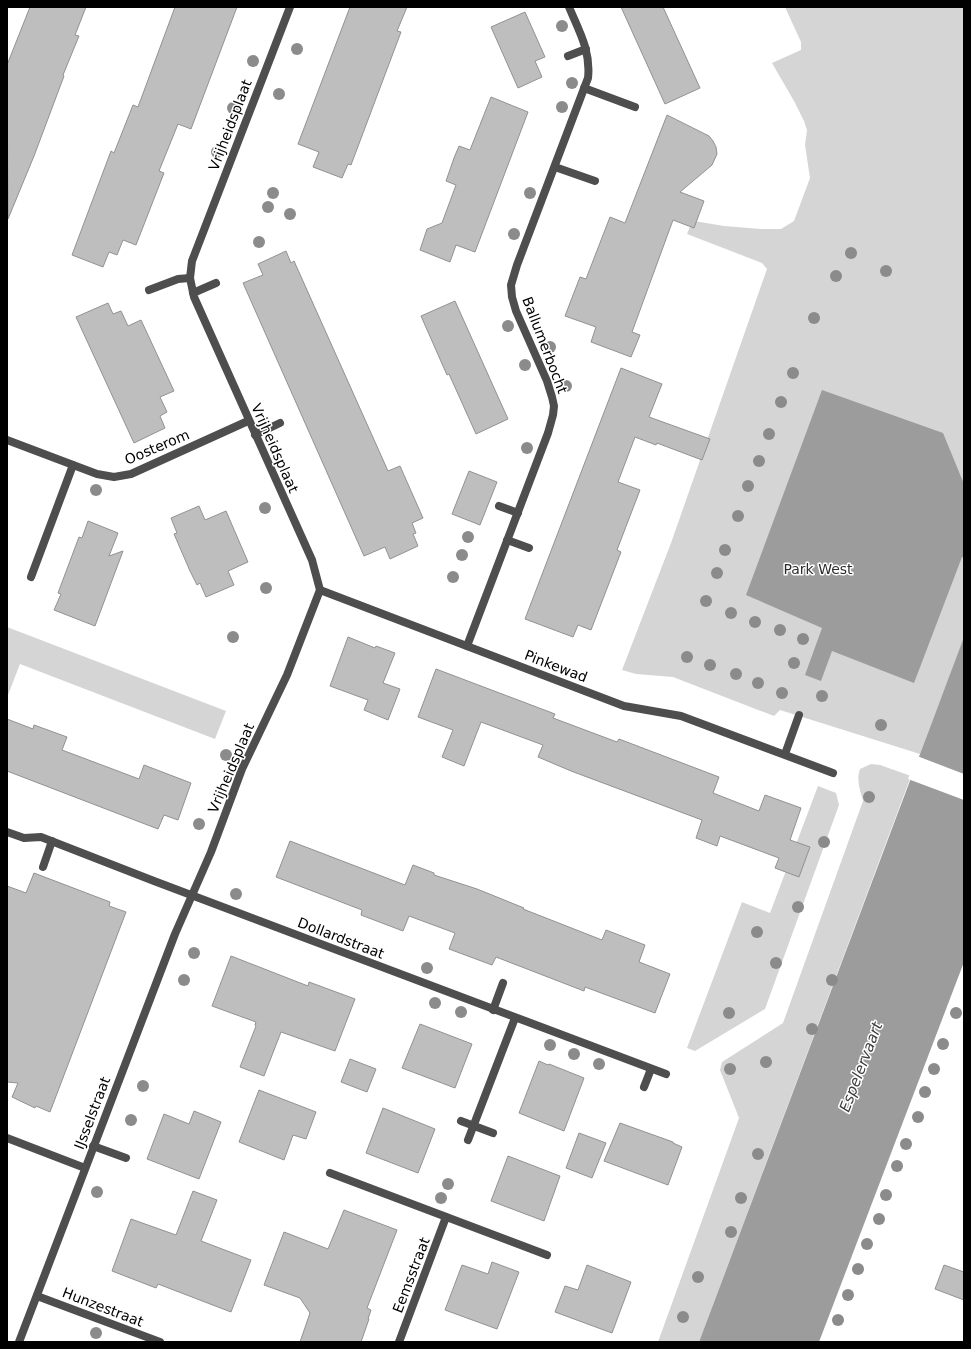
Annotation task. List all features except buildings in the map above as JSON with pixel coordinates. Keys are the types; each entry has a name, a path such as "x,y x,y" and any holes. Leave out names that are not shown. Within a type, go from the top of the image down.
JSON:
{"street":[{"name":"Vrijheidsplaat","path":"192,895 211,852 242,769 288,675 320,590 312,560 248,420 193,293 190,278 192,261 290,7"},
{"name":"Ballumerbocht","path":"467,646 552,423 554,406 547,381 514,304 511,285 517,265 588,78 589,64 586,49 568,7"},
{"path":"568,56 586,49"},
{"path":"584,88 635,107"},
{"path":"555,167 595,182"},
{"path":"149,290 178,279 190,278"},
{"path":"193,293 216,283"},
{"name":"Oosterom","path":"7,440 73,465 106,476 114,477 131,474 248,420"},
{"path":"255,435 280,423"},
{"path":"31,577 73,465"},
{"path":"499,506 518,513"},
{"path":"507,540 529,548"},
{"name":"Pinkewad","path":"320,590 624,706 682,716 833,773"},
{"path":"785,754 799,715"},
{"name":"Dollardstraat","path":"7,832 24,838 41,837 52,841 493,1010 666,1074"},
{"path":"43,867 52,841"},
{"name":"IJsselstraat","path":"19,1342 175,934 192,895"},
{"path":"493,1010 503,983"},
{"path":"468,1140 515,1018"},
{"path":"644,1087 651,1069"},
{"path":"461,1121 493,1133"},
{"path":"7,1138 85,1168"},
{"path":"94,1146 126,1158"},
{"path":"330,1173 547,1255"},
{"name":"Eemsstraat","path":"399,1342 446,1217"},
{"name":"Hunzestraat","path":"37,1296 160,1342"}],"green space":[{"name":"Park West","path":"785,7 964,7 964,638 920,754 780,710 774,716 673,677 636,674 622,670 671,543 767,269 762,263 687,234 691,224 694,221 724,226 781,229 794,221 810,178 805,145 807,130 794,101 772,63 801,50 801,42"},
{"path":"7,627 226,711 215,739 20,664 8,695"},
{"path":"871,764 880,765 911,776 699,1342 658,1342 739,1118 720,1070 722,1062 783,1023 863,801 858,781 860,769"},
{"path":"818,786 836,793 839,805 765,1009 695,1051 687,1048 742,902 770,913"}],"water":[{"path":"822,390 943,433 964,484 964,557 962,557 914,683 832,651 821,681 805,675 822,628 746,595"},
{"name":"Espelervaart","path":"964,637 964,962 819,1342 699,1342"}],"pier":[{"path":"917,756 964,774 964,800 908,779"}]}
